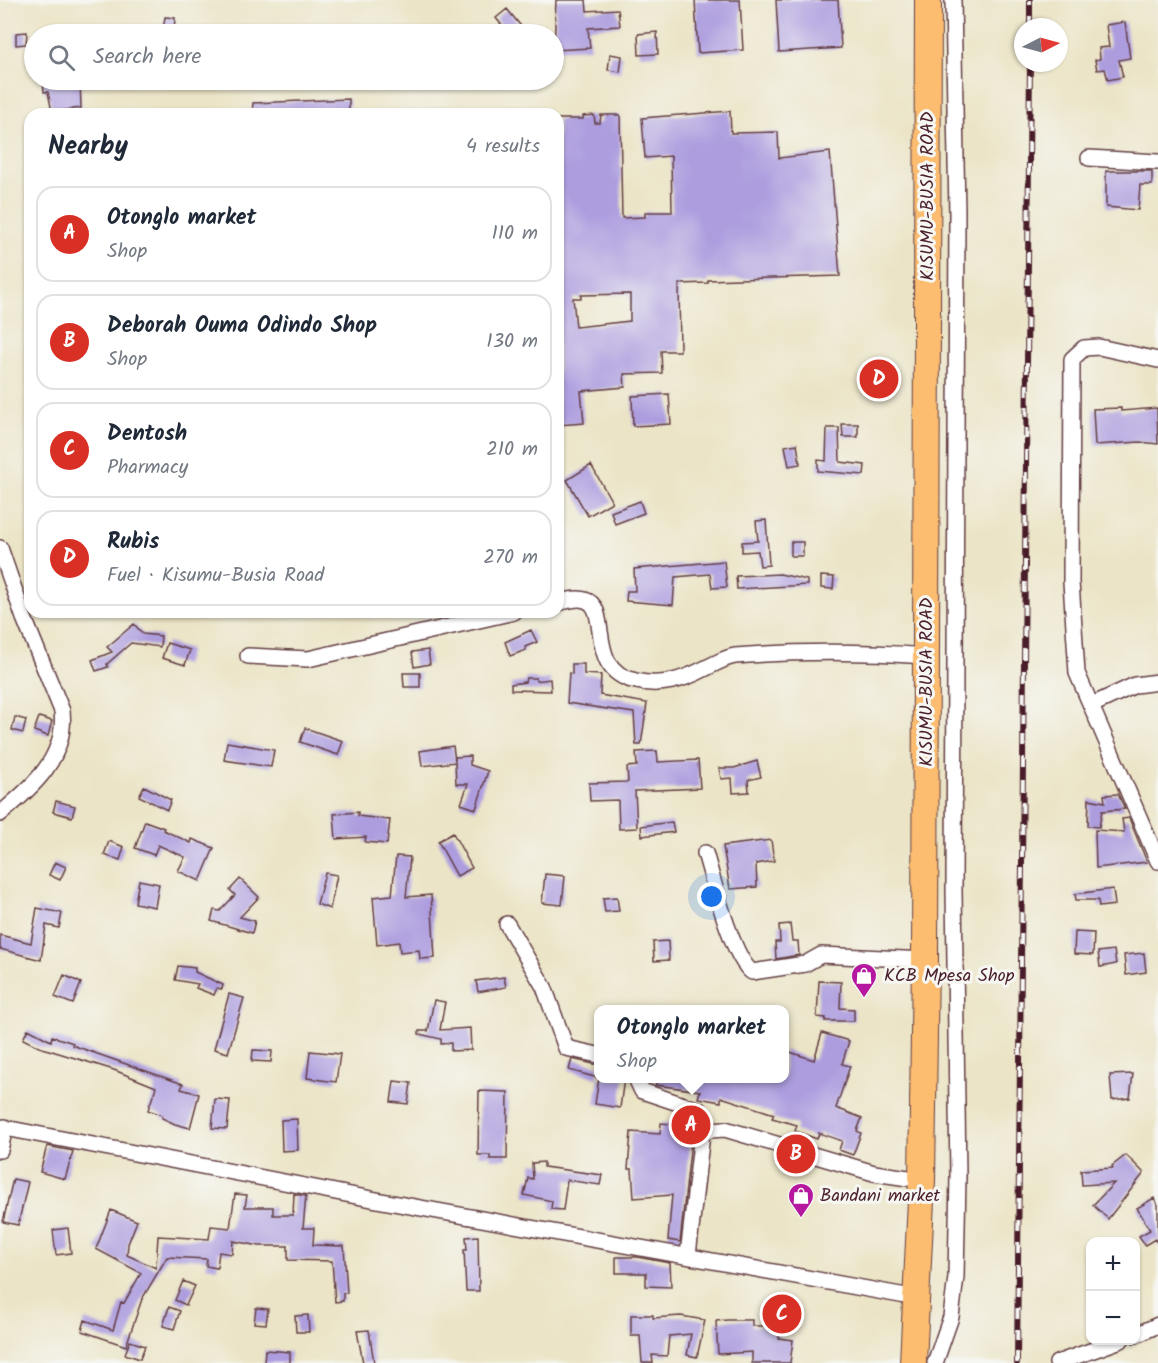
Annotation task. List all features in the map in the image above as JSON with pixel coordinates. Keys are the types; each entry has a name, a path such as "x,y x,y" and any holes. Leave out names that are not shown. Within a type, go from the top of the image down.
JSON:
{"highway":[{"name":"KISUMU-BUSIA ROAD","path":"914,1363 922,1180 925,960 928,0"}],"street":[{"path":"935,1363 953,1307 956,1276 958,1176 954,890 957,213 953,0"},
{"path":"1089,158 1158,162"},
{"path":"1158,360 1100,348 1084,348 1072,359 1071,582 1077,673 1158,861"},
{"path":"0,548 24,618 62,711 64,728 54,759 37,780 0,814"},
{"path":"564,602 584,599 591,603 596,610 604,656 608,665 634,681 665,683 689,677 733,656 859,651 927,656"},
{"path":"248,656 308,659 488,618"},
{"path":"1092,705 1135,686 1158,682"},
{"path":"705,853 736,948 752,972 805,964 820,955 925,960"},
{"path":"507,924 544,987 566,1048 594,1054"},
{"path":"638,1083 642,1091 699,1110 703,1121 688,1255"},
{"path":"0,1150 2,1127 382,1201 917,1298"},
{"path":"702,1134 710,1130 725,1129 874,1173 922,1180"},
{"path":"1140,1333 1158,1325"},
{"path":"1057,1363 1109,1345"}],"building":[{"path":"556,0 586,0 587,11 618,9 620,26 588,28 590,48 564,49 564,24 555,24"},
{"path":"695,0 740,0 743,50 698,53"},
{"path":"776,0 838,0 841,48 779,52"},
{"path":"507,9 519,24 501,24 496,18"},
{"path":"165,17 175,18 175,24 164,24"},
{"path":"1125,22 1130,58 1119,60 1123,77 1108,80 1105,69 1097,70 1095,60 1100,59 1099,48 1109,47 1106,25"},
{"path":"24,32 24,44 16,45 16,33"},
{"path":"657,32 658,54 639,55 638,34"},
{"path":"610,54 622,56 620,72 608,70"},
{"path":"44,90 80,90 81,108 51,108 48,92"},
{"path":"349,99 349,108 253,108 253,103"},
{"path":"730,111 731,133 778,132 779,158 830,152 840,276 708,280 708,283 679,284 680,351 661,351 662,373 624,374 625,387 581,391 584,423 564,425 564,119 583,119 583,116 594,115 595,123 600,123 601,115 620,115 622,218 645,217 645,212 672,212 671,156 645,158 642,118","holes":["630,294 630,321 576,327 573,298 581,298 581,295"]},
{"path":"1106,171 1152,171 1152,185 1140,185 1138,210 1106,207"},
{"path":"669,394 671,424 633,426 632,396"},
{"path":"1121,408 1121,411 1157,408 1158,444 1140,442 1095,445 1093,409"},
{"path":"842,424 858,424 858,437 843,437"},
{"path":"827,428 839,428 840,462 865,465 864,475 818,471 818,460 826,461"},
{"path":"797,444 800,464 789,466 785,446"},
{"path":"591,465 612,502 588,516 567,480"},
{"path":"640,501 644,513 615,524 611,512"},
{"path":"766,520 769,565 760,566 758,551 742,552 742,542 758,541 756,521"},
{"path":"791,542 803,542 803,556 791,556"},
{"path":"724,561 727,587 712,588 710,574 675,577 673,605 626,601 627,591 635,591 634,569"},
{"path":"780,574 807,580 807,585 737,589 736,576"},
{"path":"821,576 834,577 833,589 821,588"},
{"path":"134,624 143,634 161,636 160,647 131,643 107,664 108,667 96,671 92,660 112,652 107,647"},
{"path":"531,630 537,642 525,647 526,650 510,656 505,642"},
{"path":"167,643 190,650 185,665 162,658"},
{"path":"428,650 430,664 414,667 412,652"},
{"path":"572,664 584,664 584,674 601,675 600,695 647,703 641,745 636,745 634,713 567,703 569,673 572,674"},
{"path":"403,673 420,673 420,687 404,687"},
{"path":"526,678 536,678 536,681 550,679 551,691 511,690 511,684 525,682"},
{"path":"15,717 26,720 23,733 12,730"},
{"path":"39,717 52,721 48,736 34,731"},
{"path":"305,728 343,741 338,755 300,742"},
{"path":"227,742 274,750 271,767 224,760"},
{"path":"453,746 455,761 455,757 470,756 470,765 488,771 476,809 461,804 468,784 456,784 455,762 422,766 420,751"},
{"path":"657,751 658,762 698,760 700,788 635,791 637,828 619,829 618,800 590,801 589,783 628,782 627,767 637,766 636,752"},
{"path":"757,761 761,777 748,780 749,792 733,793 732,778 721,779 719,768 734,768"},
{"path":"144,786 171,800 167,810 139,796"},
{"path":"1118,794 1125,809 1102,811 1099,827 1088,826 1089,799 1105,802 1104,795"},
{"path":"56,801 75,806 72,817 53,812"},
{"path":"358,812 358,816 390,820 387,844 365,842 366,837 336,839 334,814"},
{"path":"1129,818 1147,862 1096,868 1095,830 1124,832 1122,819"},
{"path":"145,821 164,828 163,830 191,843 192,839 214,848 200,881 178,871 185,857 158,845 154,855 135,848"},
{"path":"672,822 674,832 642,836 641,826"},
{"path":"453,833 472,868 457,876 438,841"},
{"path":"771,840 774,861 756,864 757,887 730,889 723,846"},
{"path":"109,841 124,847 120,860 104,855"},
{"path":"396,856 410,857 406,897 431,895 435,958 420,959 419,950 400,952 399,942 377,945 373,897 392,895"},
{"path":"55,862 66,867 60,880 49,875"},
{"path":"325,873 337,875 330,909 317,904"},
{"path":"545,874 565,876 562,905 542,903"},
{"path":"240,879 259,897 240,917 255,921 252,933 211,921 214,910 220,911 235,895 230,890"},
{"path":"139,880 159,884 155,907 135,903"},
{"path":"1113,889 1115,905 1099,907 1098,900 1076,900 1075,894"},
{"path":"617,897 619,911 605,912 603,898"},
{"path":"37,908 62,913 59,928 46,925 41,960 0,949 0,935 31,943"},
{"path":"790,924 792,941 798,941 799,955 776,959 775,942 780,942 779,925"},
{"path":"1075,932 1094,933 1093,955 1074,954"},
{"path":"668,941 669,960 654,961 653,942"},
{"path":"1114,950 1116,964 1100,967 1098,952"},
{"path":"1144,953 1146,972 1126,975 1124,955"},
{"path":"178,966 195,968 195,972 223,985 222,989 217,988 214,995 196,988 198,984 175,980"},
{"path":"64,975 81,983 73,1004 55,997"},
{"path":"504,977 506,987 478,992 476,981"},
{"path":"819,981 841,982 840,1008 854,1009 854,1021 825,1021 826,1018 817,1017"},
{"path":"229,994 244,998 228,1053 214,1049"},
{"path":"434,1000 445,1002 440,1030 470,1028 471,1050 451,1051 451,1043 441,1044 441,1039 419,1034 419,1031 428,1031"},
{"path":"28,1029 51,1041 52,1036 183,1084 181,1089 199,1094 190,1128 175,1124 162,1118 162,1115 148,1110 156,1087 114,1070 39,1047 23,1039"},
{"path":"822,1033 849,1041 842,1064 850,1066 836,1108 862,1118 857,1131 861,1133 853,1155 839,1150 842,1141 819,1133 817,1139 795,1131 797,1125 772,1118 774,1114 721,1097 721,1102 698,1098 700,1091 656,1085 656,1083 789,1083 789,1052 814,1060"},
{"path":"253,1050 272,1051 271,1062 252,1061"},
{"path":"310,1051 340,1054 336,1082 307,1078"},
{"path":"572,1059 594,1064 594,1077 569,1070"},
{"path":"1133,1074 1130,1098 1112,1100 1110,1075"},
{"path":"394,1081 411,1083 408,1104 391,1102"},
{"path":"598,1083 623,1083 620,1108 595,1104"},
{"path":"479,1091 508,1092 507,1159 490,1159 490,1155 478,1155"},
{"path":"215,1099 230,1100 227,1129 212,1128"},
{"path":"681,1114 691,1118 693,1122 680,1242 668,1240 672,1195 634,1198 632,1169 628,1169 631,1132 660,1134 661,1123 681,1125"},
{"path":"297,1119 298,1150 282,1151 281,1120"},
{"path":"47,1146 73,1151 65,1179 40,1172"},
{"path":"1126,1155 1144,1173 1108,1219 1093,1205 1114,1183 1082,1185 1081,1170 1113,1168 1112,1166"},
{"path":"544,1162 544,1167 602,1175 600,1185 567,1180 563,1210 551,1209 552,1201 524,1195 528,1178 533,1179 532,1163"},
{"path":"13,1179 28,1182 18,1225 3,1222"},
{"path":"235,1194 247,1195 245,1207 273,1207 273,1215 293,1215 294,1194 306,1196 303,1228 314,1228 313,1245 344,1246 347,1293 343,1293 343,1301 335,1302 332,1261 288,1260 288,1246 260,1246 233,1241 232,1254 219,1252 217,1268 206,1266 207,1259 167,1257 142,1299 126,1346 82,1331 85,1320 113,1330 121,1302 124,1303 141,1273 96,1249 111,1210 137,1221 128,1244 127,1255 156,1268 158,1236 209,1239 211,1226 230,1228"},
{"path":"1154,1198 1158,1205 1158,1245 1155,1239 1145,1245 1139,1236 1150,1230 1137,1208"},
{"path":"68,1228 71,1253 56,1255 53,1230"},
{"path":"478,1236 479,1291 466,1291 464,1250 467,1250 466,1237"},
{"path":"616,1257 637,1257 670,1263 671,1287 646,1286 646,1273 616,1273"},
{"path":"183,1281 195,1286 186,1305 175,1300"},
{"path":"169,1307 180,1311 174,1329 163,1326"},
{"path":"256,1308 268,1309 266,1324 254,1323"},
{"path":"308,1315 309,1332 296,1332 295,1316"},
{"path":"631,1315 653,1315 653,1318 681,1316 705,1320 697,1357 687,1355 691,1334 669,1336 667,1356 652,1355 653,1363 642,1363 640,1336 631,1336"},
{"path":"752,1320 752,1326 779,1326 779,1338 793,1340 790,1363 752,1363 752,1352 718,1354 716,1321"},
{"path":"369,1330 374,1363 363,1363 357,1331"},
{"path":"130,1341 145,1346 140,1359 125,1354"},
{"path":"265,1350 290,1352 290,1363 264,1363"}],"railway":[{"path":"1030,0 1030,18"},
{"path":"1017,1363 1030,72"}],"place":[{"name":"Rubis","path":"879,379"},
{"name":"KCB Mpesa Shop","path":"864,999"},
{"name":"Otonglo market","path":"691,1125"},
{"name":"Deborah Ouma Odindo Shop","path":"796,1154"},
{"name":"Bandani market","path":"801,1219"},
{"name":"Dentosh","path":"782,1314"}]}
